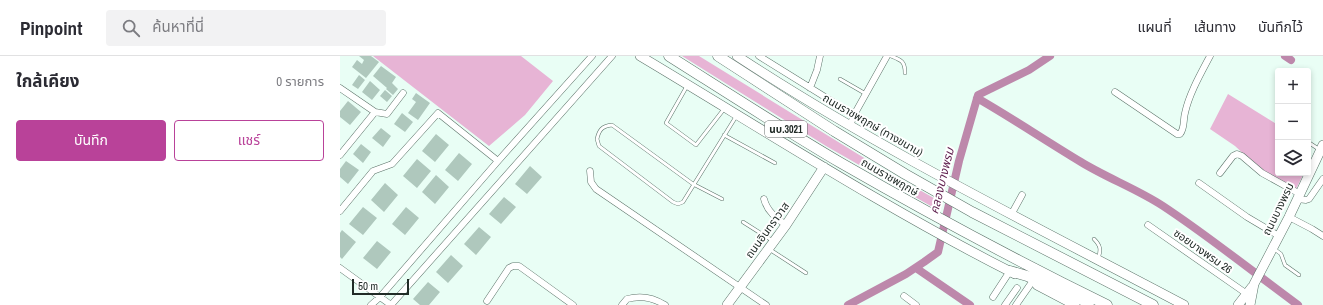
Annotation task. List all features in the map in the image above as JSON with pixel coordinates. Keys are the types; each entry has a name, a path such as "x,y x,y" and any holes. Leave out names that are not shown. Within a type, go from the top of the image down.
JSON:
{"main road":[{"name":"นบ.3021","path":"640,56 933,232 1075,305"},
{"name":"ถนนราชพฤกษ์","path":"669,56 839,162 905,200 1107,305"},
{"name":"ถนนราชพฤกษ์","path":"718,56 834,131 972,212 1153,305"},
{"name":"ถนนราชพฤกษ์ (ทางขนาน)","path":"737,56 787,89 938,176 1098,260"},
{"name":"ถนนบางพรม","path":"1238,305 1257,279 1289,217 1322,147"},
{"name":"ถนนอินทราวาส","path":"727,305 786,225 824,167"},
{"path":"1098,260 1184,305"},
{"path":"1010,271 1027,276 1093,305"},
{"name":"ถนนบางพรม","path":"1250,305 1257,279"}],"street":[{"path":"371,305 380,297 498,161 592,56"},
{"path":"340,268 391,305 612,56"},
{"path":"759,56 854,115"},
{"path":"810,88 817,70 820,56"},
{"path":"850,126 854,115 887,56"},
{"path":"1115,92 1177,134 1180,134 1183,129 1186,109 1199,76 1210,56"},
{"path":"340,88 375,112 387,114 403,93"},
{"path":"340,155 375,112"},
{"path":"340,211 373,171 392,164 438,113 498,161"},
{"path":"1220,173 1233,156 1237,154 1242,156 1262,173 1306,200 1309,199 1323,179"},
{"path":"590,171 591,182 596,189 766,305"},
{"path":"1199,184 1247,217 1279,236"},
{"path":"1011,215 1022,195"},
{"path":"764,199 768,210 786,225"},
{"path":"1289,217 1323,236"},
{"name":"ซอยบางพรม 26","path":"1148,225 1247,294"},
{"path":"487,301 509,268 519,266 573,305"},
{"path":"993,297 1010,271"},
{"path":"1016,305 1034,283"},
{"path":"1005,305 1017,288"},
{"path":"622,305 627,298 642,296 659,301 665,305"},
{"path":"904,296 916,305"}],"lane":[{"path":"891,56 901,60 905,66 905,73"},
{"path":"840,79 866,94"},
{"path":"688,85 666,124 696,145 725,107"},
{"path":"722,199 693,184 612,125 606,126 599,130 596,139 599,146 672,202 678,204 682,202 693,184 737,115"},
{"path":"724,135 775,163"},
{"path":"1311,143 1322,147"},
{"path":"743,222 806,273"},
{"path":"1094,239 1100,248 1098,260"},
{"path":"1273,248 1281,254 1285,265 1299,275"}],"shaded area":[{"path":"373,56 521,56 553,81 525,115 489,146"},
{"path":"682,56 699,56 874,164 939,201 936,209 826,146"},
{"path":"1228,94 1275,123 1275,176 1302,176 1296,189 1261,170 1235,146 1210,129"}],"building":[{"path":"359,56 371,56 379,62 366,78 352,67 357,60 362,64 364,60"},
{"path":"381,66 396,77 392,83 398,89 393,95 373,76"},
{"path":"359,75 365,80 358,89 352,85"},
{"path":"370,81 380,90 372,100 362,92"},
{"path":"385,90 392,96 387,102 380,96"},
{"path":"416,93 430,103 418,120 408,113 416,102 412,99"},
{"path":"348,101 361,112 350,125 340,117 340,111"},
{"path":"402,113 413,122 405,132 394,124"},
{"path":"381,128 391,136 383,147 372,138"},
{"path":"436,134 449,145 435,162 422,151"},
{"path":"361,144 371,152 363,163 353,154"},
{"path":"459,153 472,164 458,181 445,170"},
{"path":"417,159 431,171 417,188 403,176"},
{"path":"346,161 359,170 348,184 340,177 340,169"},
{"path":"530,166 542,177 527,194 515,184"},
{"path":"436,175 449,187 435,204 422,192"},
{"path":"385,183 398,195 384,212 371,200"},
{"path":"504,197 516,207 501,224 489,214"},
{"path":"363,207 377,218 363,235 349,224"},
{"path":"406,207 419,218 405,235 392,224"},
{"path":"479,227 491,237 476,255 464,244"},
{"path":"342,230 356,242 342,259 340,257 340,233"},
{"path":"377,241 391,252 377,269 363,258"},
{"path":"451,255 463,266 448,283 436,272"},
{"path":"428,282 440,292 429,305 420,305 413,299"}],"waterway":[{"name":"คลองบางพรม","path":"848,305 906,274 938,252 959,161 978,95 1029,70 1050,56"},
{"path":"1285,56 1291,60"},
{"path":"977,98 1091,168 1143,194 1163,206 1215,242 1298,305"},
{"path":"916,268 970,305"}]}
